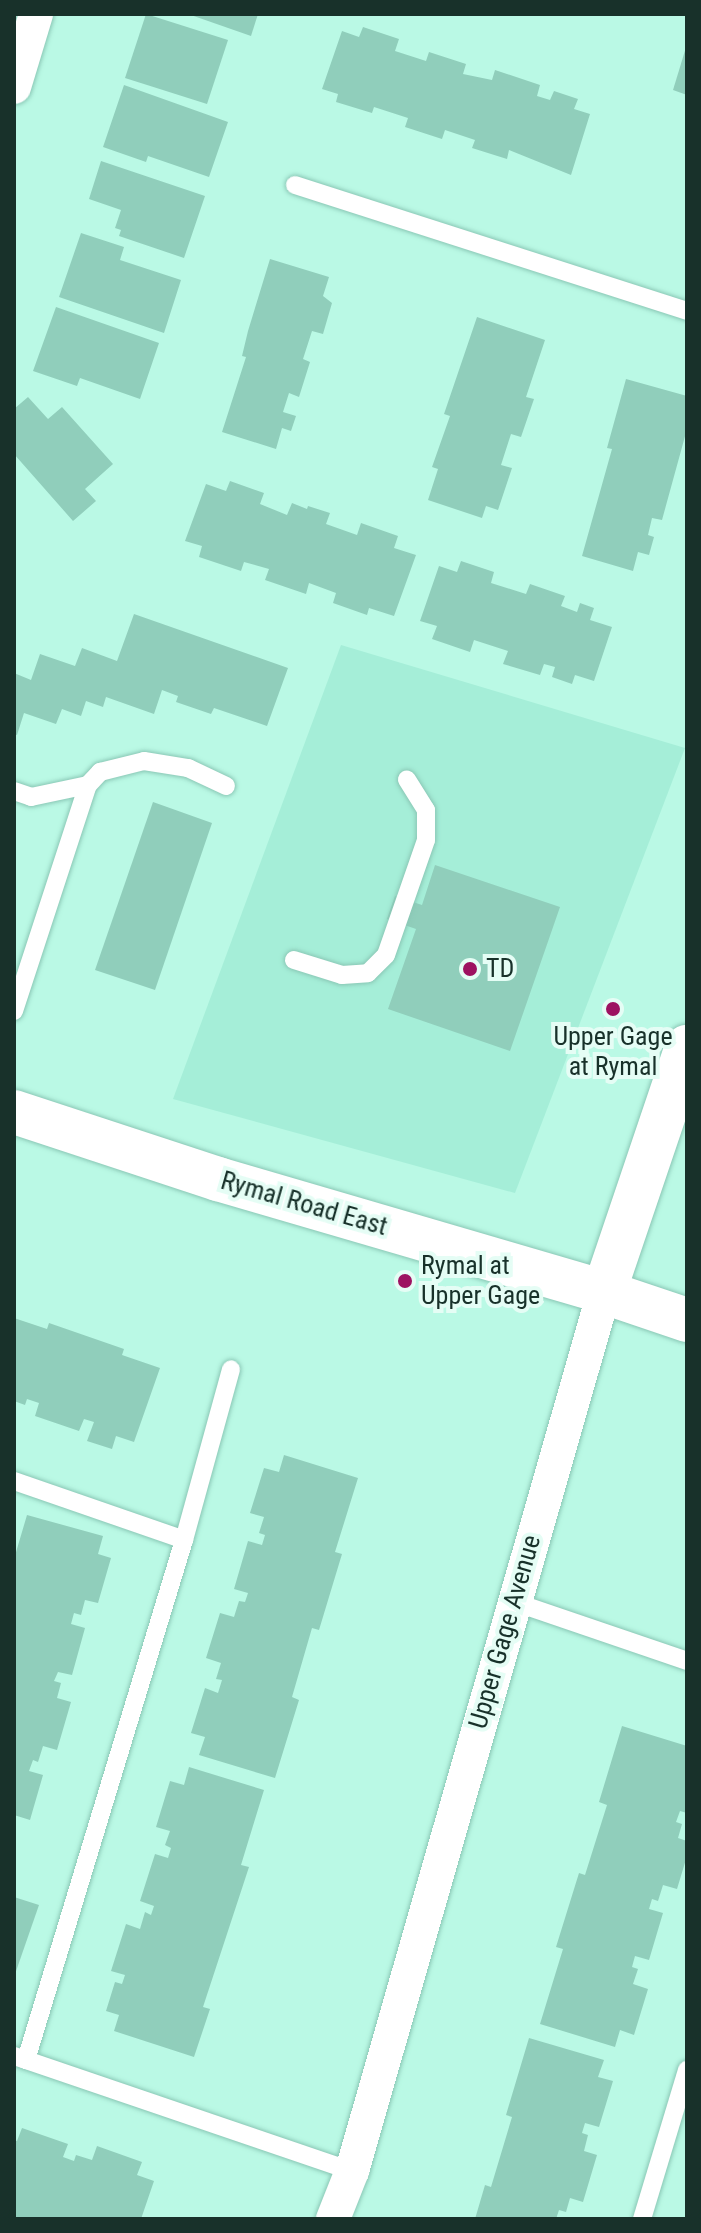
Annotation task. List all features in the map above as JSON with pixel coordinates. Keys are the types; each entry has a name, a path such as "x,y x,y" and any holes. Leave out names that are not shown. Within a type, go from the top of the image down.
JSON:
{"main road":[{"name":"Upper Gage Avenue","path":"604,1292 687,1047"},
{"name":"Rymal Road East","path":"14,1112 218,1179 604,1292 687,1320"}],"street":[{"path":"14,87 36,14"},
{"name":"Upper Gage Avenue","path":"333,2219 352,2171 604,1292"}],"lane":[{"path":"295,185 687,311"},
{"path":"14,1011 88,785 100,772 144,761 188,768 226,786"},
{"path":"294,960 342,975 368,973 386,955 426,840 426,810 407,780"},
{"path":"14,791 31,797 88,785"},
{"path":"231,1369 184,1540 20,2058 352,2171"},
{"path":"14,1481 184,1540"},
{"path":"514,1602 687,1661"},
{"path":"642,2219 683,2095 687,2070"}],"shaded area":[{"path":"341,645 685,748 515,1193 173,1099"}],"building":[{"path":"146,14 228,40 207,104 125,78"},
{"path":"188,14 258,14 251,36"},
{"path":"363,27 399,39 395,51 426,61 429,52 466,64 463,74 492,80 495,70 540,85 537,96 550,100 554,91 578,99 574,109 590,114 571,175 509,150 507,159 472,148 475,140 445,130 442,139 405,127 408,118 374,107 372,113 336,102 338,94 322,89 342,31 359,37"},
{"path":"687,44 687,95 673,90"},
{"path":"124,85 228,122 209,177 148,156 146,162 103,147"},
{"path":"101,161 205,196 184,258 119,236 121,230 115,228 121,210 89,199"},
{"path":"81,233 124,247 120,260 181,280 164,333 59,297"},
{"path":"270,259 329,277 323,296 332,303 323,334 312,331 303,359 310,362 299,397 289,393 283,412 296,416 291,431 282,428 276,449 222,432 246,357 242,356 248,331"},
{"path":"56,307 159,343 140,399 80,378 77,386 33,371"},
{"path":"477,317 545,340 526,397 534,399 521,437 511,434 501,465 512,468 498,510 486,506 482,518 428,500 438,469 432,467 450,416 444,414"},
{"path":"626,379 687,396 687,429 662,520 652,518 648,535 654,537 649,555 638,552 633,571 582,556 612,449 607,448"},
{"path":"28,397 48,419 62,407 113,464 85,489 96,501 73,521 14,454 14,409"},
{"path":"230,481 264,493 260,504 287,515 292,503 307,509 308,506 330,513 326,524 357,535 361,523 398,536 394,548 416,555 394,616 369,608 367,615 333,603 336,593 309,583 306,594 265,580 269,569 244,562 241,571 199,557 202,546 185,541 206,484 226,491"},
{"path":"461,561 494,572 491,583 526,594 530,584 565,596 561,606 577,612 580,603 594,608 590,620 612,627 594,681 575,675 572,684 552,677 555,667 544,664 540,675 503,664 508,651 474,640 470,652 432,639 437,626 420,621 439,566 457,572"},
{"path":"134,614 288,668 267,726 214,708 211,714 176,702 178,696 162,690 154,714 106,697 103,707 86,701 81,716 62,709 56,724 24,713 17,735 14,734 14,673 31,680 40,654 75,666 82,648 117,661"},
{"path":"153,802 212,823 155,990 95,970"},
{"name":"TD","path":"435,865 560,907 510,1051 388,1009 416,929 387,919 395,896 422,905"},
{"path":"14,1318 47,1329 49,1323 124,1349 122,1355 160,1368 134,1442 116,1436 112,1449 87,1441 94,1422 84,1419 79,1431 35,1416 39,1403 27,1399 25,1405 14,1401"},
{"path":"284,1455 358,1478 335,1552 342,1554 319,1630 312,1628 292,1697 299,1700 275,1778 199,1755 205,1737 191,1733 205,1688 218,1693 222,1680 216,1679 221,1663 206,1658 220,1613 234,1617 239,1601 245,1602 248,1593 234,1589 248,1541 262,1545 265,1535 259,1533 264,1517 250,1513 264,1468 279,1472"},
{"path":"27,1515 103,1536 98,1554 111,1558 98,1603 85,1600 81,1615 74,1613 71,1624 85,1628 72,1675 58,1672 54,1681 61,1683 57,1698 71,1702 57,1750 43,1746 38,1762 33,1760 29,1771 43,1775 30,1820 14,1815 14,1559"},
{"path":"622,1726 687,1746 687,1813 680,1811 676,1822 682,1824 678,1838 687,1841 687,1856 677,1889 663,1885 658,1901 652,1899 649,1909 663,1913 649,1960 635,1956 632,1967 638,1969 633,1984 648,1989 634,2035 620,2030 615,2047 540,2024 563,1949 556,1947 579,1873 585,1875 607,1805 599,1802"},
{"path":"189,1767 264,1790 241,1865 249,1867 203,2007 210,2009 194,2057 114,2031 119,2015 106,2011 115,1982 122,1984 125,1975 111,1971 126,1924 140,1929 145,1912 151,1915 154,1906 140,1901 155,1854 168,1858 171,1848 165,1845 170,1831 156,1827 170,1781 184,1785"},
{"path":"14,1897 39,1905 14,1977"},
{"path":"529,2038 604,2060 598,2077 613,2081 599,2127 585,2123 582,2133 588,2135 584,2151 597,2155 583,2202 570,2198 566,2212 559,2210 556,2219 475,2219 485,2185 491,2187 512,2117 506,2115"},
{"path":"22,2128 68,2144 63,2157 74,2161 76,2155 92,2160 97,2146 142,2162 137,2175 154,2181 141,2219 14,2219 14,2140 17,2141"}],"place":[{"name":"TD","path":"470,969"},
{"name":"Upper Gage at Rymal","path":"613,1009"},
{"name":"Rymal at Upper Gage","path":"405,1281"}]}
